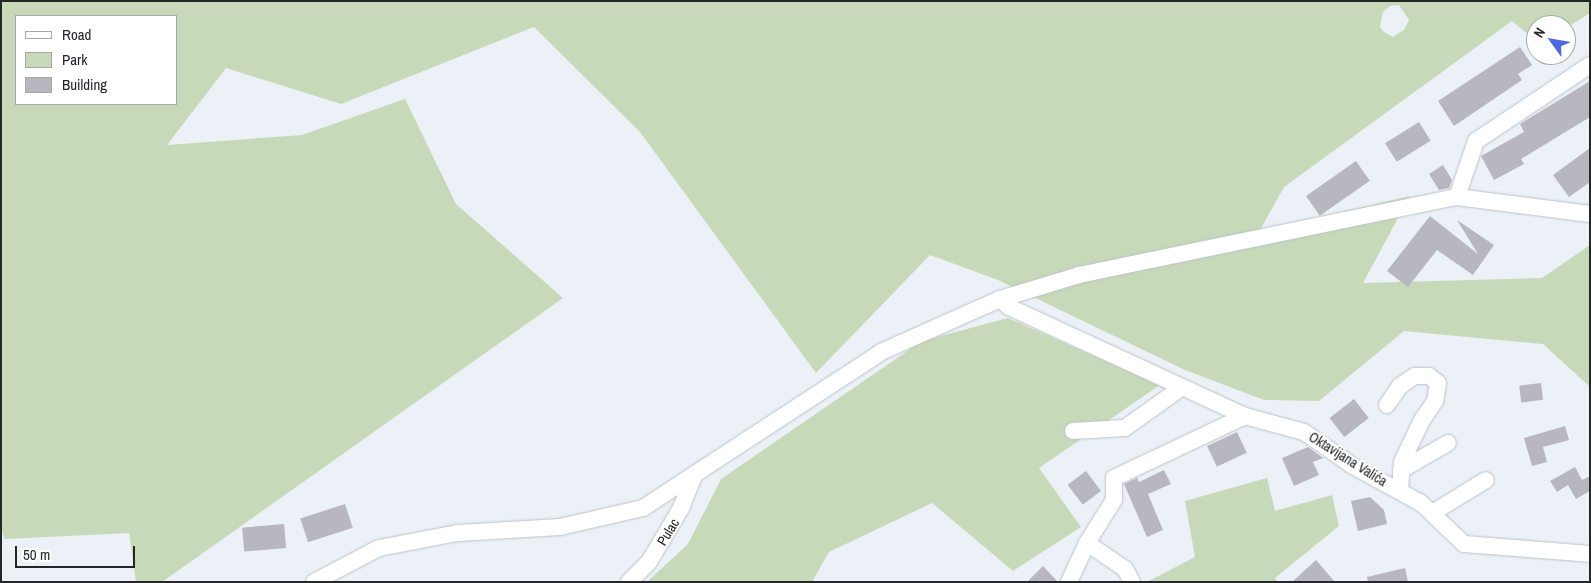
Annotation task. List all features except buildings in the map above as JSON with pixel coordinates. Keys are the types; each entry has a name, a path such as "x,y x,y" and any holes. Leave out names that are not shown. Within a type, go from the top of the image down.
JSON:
{"street":[{"path":"1457,197 1476,141 1590,65"},
{"path":"314,582 379,548 458,533 560,527 643,508 822,388 881,352 1000,299 1079,275 1457,197 1590,214"},
{"name":"Oktavijana Valića","path":"1000,299 1009,307 1245,416 1304,432 1353,466 1422,503 1464,544 1590,554"},
{"path":"1387,405 1400,386 1416,376 1429,376 1438,383 1435,402 1410,442 1401,470 1400,491"},
{"path":"1073,431 1125,428 1182,387"},
{"path":"1070,582 1087,543 1114,500 1114,478 1245,416"},
{"path":"1401,470 1448,444"},
{"name":"Pulac","path":"629,582 649,562 681,508 695,474"},
{"path":"1432,513 1486,480"},
{"path":"1087,543 1125,569 1132,582"}],"green space":[{"path":"1,1 1590,1 1590,13 1576,22 1576,15 1526,15 1526,33 1512,21 1284,187 1259,232 1410,196 1363,283 1542,278 1590,245 1590,387 1543,344 1404,331 1319,401 1264,400 1185,370 998,280 930,255 816,373 640,132 534,27 341,104 226,68 167,145 302,135 405,99 456,204 563,298 162,582 136,582 129,533 5,539 1,529","holes":["1399,5 1409,20 1404,30 1393,37 1384,32 1380,27 1383,12 1390,6"]},
{"path":"1008,318 1160,385 1039,468 1081,527 1013,571 932,503 829,552 812,582 647,582 688,544 721,479 922,341"},
{"path":"1267,478 1275,511 1332,495 1339,526 1275,578 1277,582 1147,582 1195,557 1185,501"}]}
